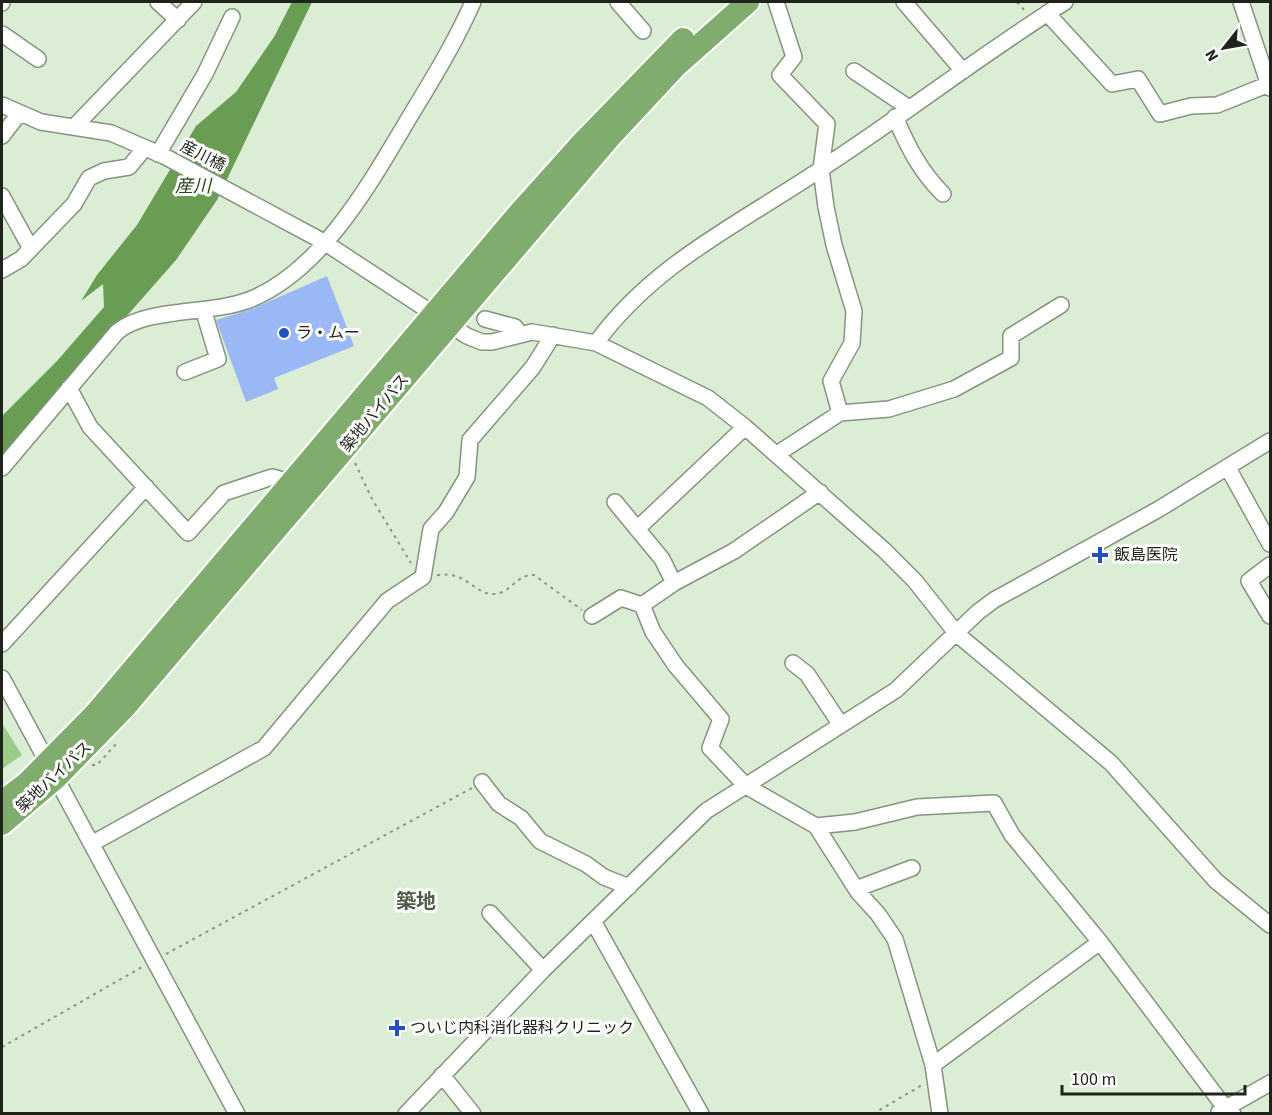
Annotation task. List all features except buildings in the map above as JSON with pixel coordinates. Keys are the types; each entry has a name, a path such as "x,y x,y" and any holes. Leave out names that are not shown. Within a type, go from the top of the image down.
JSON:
{"highway":[{"name":"築地バイパス","path":"2,802 52,770 125,707 342,451 442,318 597,127 660,60 724,2"},
{"name":"築地バイパス","path":"2,824 52,770 290,482 676,66 748,2"}],"street":[{"path":"158,2 178,20"},
{"path":"74,127 194,2"},
{"path":"2,468 117,332 128,323 146,317 204,312 246,301 271,291 324,242 363,196 458,37 473,2"},
{"path":"618,2 643,31"},
{"path":"776,2 794,57 780,75 827,124 822,169 834,245 854,311 852,343 831,381 840,413"},
{"path":"904,2 963,71"},
{"path":"596,343 617,313 656,276 822,169 1065,2"},
{"path":"1047,13 1112,84 1138,79 1160,114 1191,106 1217,105 1270,86 1241,2"},
{"path":"2,270 21,259 74,204 89,178 104,171 129,167 156,153 205,74 232,17"},
{"path":"2,34 39,59"},
{"path":"854,71 909,108"},
{"name":"産川橋","path":"2,105 41,122 111,133 156,153 324,242 482,342 507,339 520,334"},
{"path":"2,136 19,114"},
{"path":"896,117 908,148 924,175 943,194"},
{"path":"2,196 31,249"},
{"path":"777,454 840,413 889,410 954,389 1011,358 1011,336 1060,305"},
{"path":"185,372 218,359 204,312"},
{"path":"485,319 515,327 520,334 532,332 596,343 708,398 746,427 915,581 957,634 1111,763 1216,881 1270,925"},
{"path":"93,843 264,748 387,601 423,577 431,530 446,512 466,477 470,440 533,367 554,335"},
{"path":"69,388 90,427 188,533 224,493 272,477 290,482"},
{"path":"637,529 746,427"},
{"path":"406,1113 543,970 706,812 896,690 994,600 1228,468 1270,441"},
{"path":"1228,468 1270,544"},
{"path":"2,644 146,487"},
{"path":"592,616 621,598 642,604 674,583 734,551 820,492"},
{"path":"615,502 662,559 674,583"},
{"path":"1270,565 1249,581 1270,616"},
{"path":"642,604 652,632 676,666 717,711 722,724 710,748 746,786 816,826 856,889 895,939 934,1071 940,1113"},
{"path":"793,663 807,674 841,725"},
{"path":"2,678 237,1113"},
{"path":"482,782 499,804 521,818 540,841 586,864 604,877 629,887"},
{"path":"816,826 855,822 917,807 994,802 1012,835 1100,942 1225,1112 1270,1083"},
{"path":"856,889 912,868"},
{"path":"490,913 543,970"},
{"path":"593,921 701,1113"},
{"path":"934,1071 1100,942"},
{"path":"442,1075 473,1113"}],"path":[{"path":"342,451 359,468 372,498 416,571 423,577 454,574 488,594 495,594 510,588 520,577 534,575 592,616"},
{"path":"97,765 116,744"},
{"path":"2,1047 155,959 482,782"},
{"path":"873,1113 934,1071"}],"shaded area":[{"path":"2,723 22,755 2,769"}],"water":[{"name":"産川","path":"292,2 312,2 217,200 176,260 2,458 2,416 57,361 104,307 103,284 81,301 97,275 137,225 196,126 236,92 274,37"}],"place":[{"name":"ラ・ムー","path":"284,333"},
{"name":"飯島医院","path":"1100,555"},
{"name":"ついじ内科消化器科クリニック","path":"397,1028"}],"district":[{"name":"築地","path":"416,902"}]}
